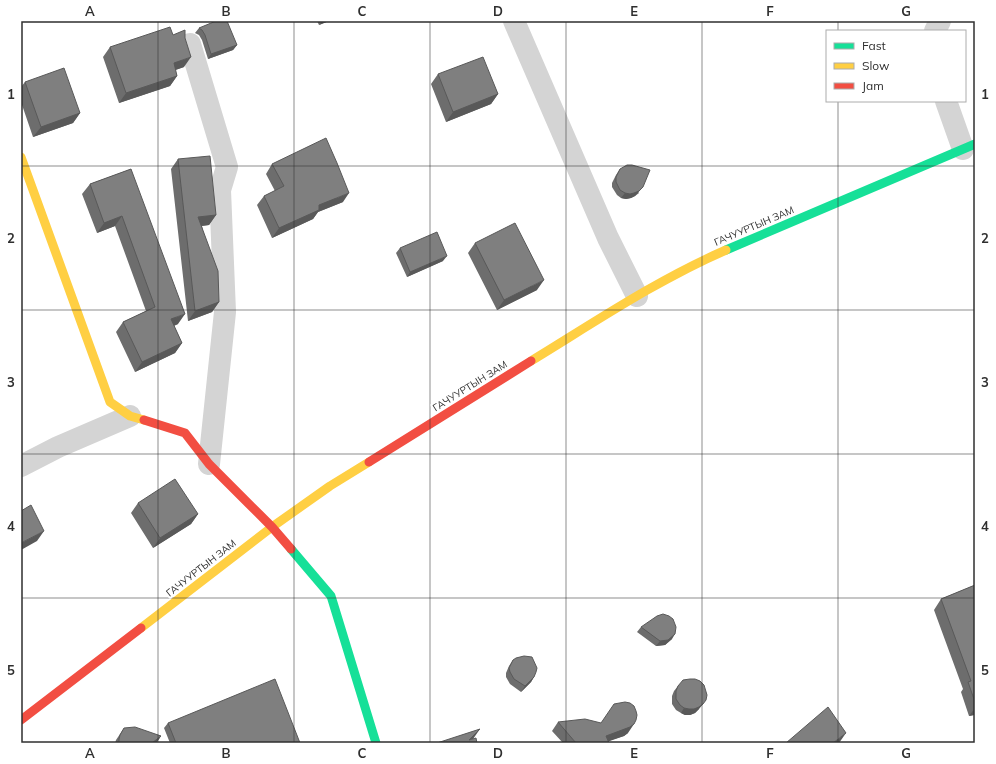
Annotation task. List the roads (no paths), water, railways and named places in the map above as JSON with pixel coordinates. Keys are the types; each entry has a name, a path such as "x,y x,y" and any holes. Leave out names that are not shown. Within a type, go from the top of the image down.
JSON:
{"main road":[{"name":"ГАЧУУРТЫН ЗАМ","path":"21,720 272,527 330,486 637,296 706,259 969,146"},
{"path":"21,157 110,402 130,416 185,433 209,464 272,527 331,596 376,743"}],"street":[{"path":"514,21 608,238 637,296"},
{"path":"936,30 940,21"},
{"path":"190,44 227,167 220,190 224,312 209,464"},
{"path":"947,102 969,146"},
{"path":"21,466 58,447 130,416"}]}
